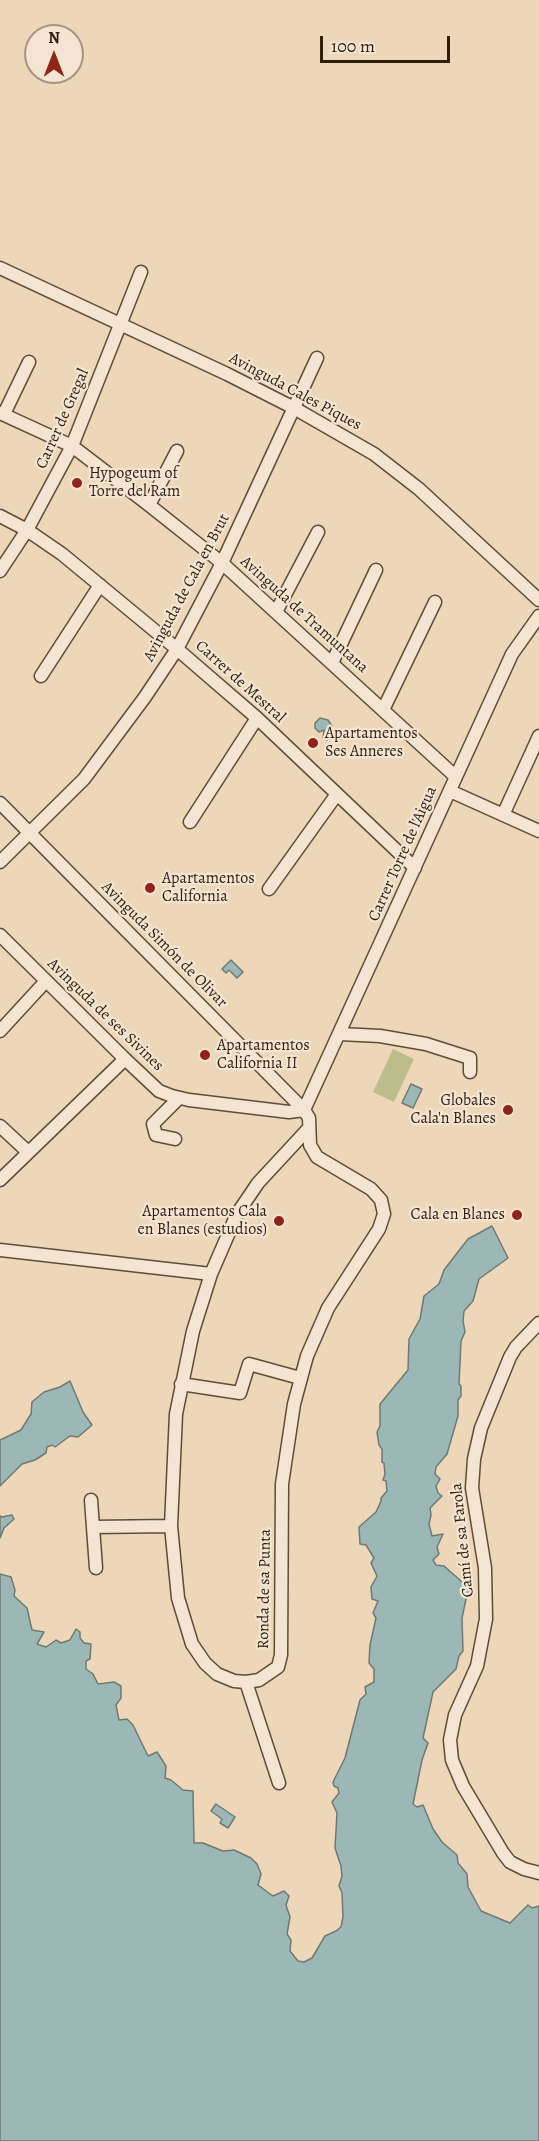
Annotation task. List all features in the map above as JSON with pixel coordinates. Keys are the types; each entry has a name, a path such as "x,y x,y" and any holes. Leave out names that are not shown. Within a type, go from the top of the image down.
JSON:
{"street":[{"name":"Avinguda Cales Piques","path":"0,268 227,374 294,408 374,454 419,489 539,600"},
{"name":"Carrer de Gregal","path":"0,571 27,530 72,446 141,272"},
{"name":"Avinguda de Cala en Brut","path":"0,862 84,779 145,697 177,649 222,563 316,358"},
{"path":"2,414 29,362"},
{"name":"Avinguda de Tramuntana","path":"2,414 72,446 222,563 456,777"},
{"path":"149,505 177,451"},
{"name":"Carrer de Mestral","path":"0,516 27,530 62,554 177,649 257,718 415,868"},
{"path":"276,612 318,531"},
{"path":"332,663 376,570"},
{"path":"41,676 100,585"},
{"path":"383,710 435,602"},
{"name":"Carrer Torre de l'Aigua","path":"304,1110 512,654 539,616"},
{"path":"190,822 257,718"},
{"path":"503,815 539,736"},
{"path":"450,791 539,831"},
{"path":"269,889 337,794"},
{"name":"Avinguda Simón de Olivar","path":"0,803 304,1110"},
{"name":"Avinguda de ses Sivines","path":"0,935 159,1091 178,1098 289,1112 304,1110"},
{"path":"0,1031 46,981"},
{"path":"340,1034 380,1036 426,1044 470,1058 470,1072"},
{"path":"0,1180 124,1059"},
{"path":"175,1139 156,1135 153,1124 178,1098"},
{"path":"304,1110 309,1118 310,1145 317,1156"},
{"path":"0,1126 28,1152"},
{"path":"279,1783 246,1682 234,1681 217,1674 205,1663 192,1644 178,1598 171,1526 173,1445 181,1384 193,1331 211,1274 237,1214 258,1183 308,1129"},
{"name":"Ronda de sa Punta","path":"246,1682 259,1680 269,1674 278,1667 282,1655 282,1484 300,1378 328,1308 379,1229 384,1214 381,1200 371,1189 317,1156 286,1152"},
{"path":"0,1250 211,1274"},
{"name":"Camí de sa Farola","path":"539,1323 516,1347 510,1357 481,1428 474,1459 472,1488 486,1568 486,1620 477,1666 456,1715 450,1740 452,1760 462,1786 503,1852 510,1862 524,1869 539,1872"},
{"path":"181,1384 240,1393 249,1364 300,1378"},
{"path":"91,1500 96,1568"},
{"path":"93,1527 171,1526"}],"green space":[{"path":"393,1049 414,1059 394,1102 373,1092"}],"water":[{"path":"320,718 328,720 332,726 332,735 327,740 323,738 324,730 319,732 315,728 315,723"},
{"path":"231,960 243,972 237,978 229,970 226,973 222,969"},
{"path":"411,1084 422,1089 413,1108 402,1103"},
{"path":"492,1226 508,1258 479,1279 473,1301 464,1311 465,1332 461,1341 459,1384 461,1396 458,1400 458,1416 447,1454 436,1467 435,1474 440,1479 436,1486 438,1493 442,1496 430,1508 429,1524 432,1536 443,1534 437,1547 439,1554 433,1560 436,1565 444,1566 470,1589 471,1596 466,1599 462,1618 463,1651 459,1656 456,1669 433,1692 423,1738 428,1743 413,1804 417,1807 423,1805 433,1829 442,1842 457,1855 458,1863 467,1874 468,1887 481,1911 510,1923 528,1905 532,1908 539,1906 539,2141 0,2141 0,1574 11,1577 15,1590 14,1596 27,1608 32,1630 44,1632 37,1644 46,1647 56,1640 61,1643 70,1640 76,1629 80,1632 80,1638 84,1643 91,1644 90,1659 86,1661 86,1669 93,1674 98,1684 114,1682 121,1686 121,1698 116,1705 119,1720 127,1719 133,1725 148,1756 157,1752 166,1766 165,1778 183,1790 193,1791 194,1843 203,1843 223,1851 234,1850 251,1858 257,1864 261,1874 258,1885 273,1896 284,1891 289,1896 286,1905 290,1917 287,1934 291,1940 290,1951 298,1961 304,1962 312,1958 325,1936 341,1927 342,1893 339,1886 342,1876 335,1848 337,1813 332,1802 339,1793 333,1782 345,1758 360,1700 366,1694 365,1687 374,1682 374,1669 369,1663 376,1618 373,1613 378,1601 372,1599 371,1587 377,1576 371,1563 374,1558 366,1545 360,1544 359,1527 376,1512 381,1498 387,1491 386,1481 383,1480 384,1463 377,1432 380,1426 380,1404 408,1370 409,1339 420,1319 424,1296 439,1284 444,1270 468,1239"},
{"path":"70,1381 83,1412 92,1425 78,1437 70,1436 55,1447 52,1445 47,1447 46,1453 22,1464 0,1486 0,1440 21,1430 31,1414 32,1402 44,1392"},
{"path":"12,1515 14,1519 4,1528 0,1538 0,1516"},
{"path":"216,1804 235,1817 228,1828 220,1823 222,1819 211,1811"}],"place":[{"name":"Hypogeum of Torre del Ram","path":"77,483"},
{"name":"Apartamentos Ses Anneres","path":"313,743"},
{"name":"Apartamentos California","path":"150,888"},
{"name":"Apartamentos California II","path":"205,1055"},
{"name":"Globales Cala'n Blanes","path":"508,1110"},
{"name":"Cala en Blanes","path":"517,1215"},
{"name":"Apartamentos Cala en Blanes (estudios)","path":"279,1221"}]}
